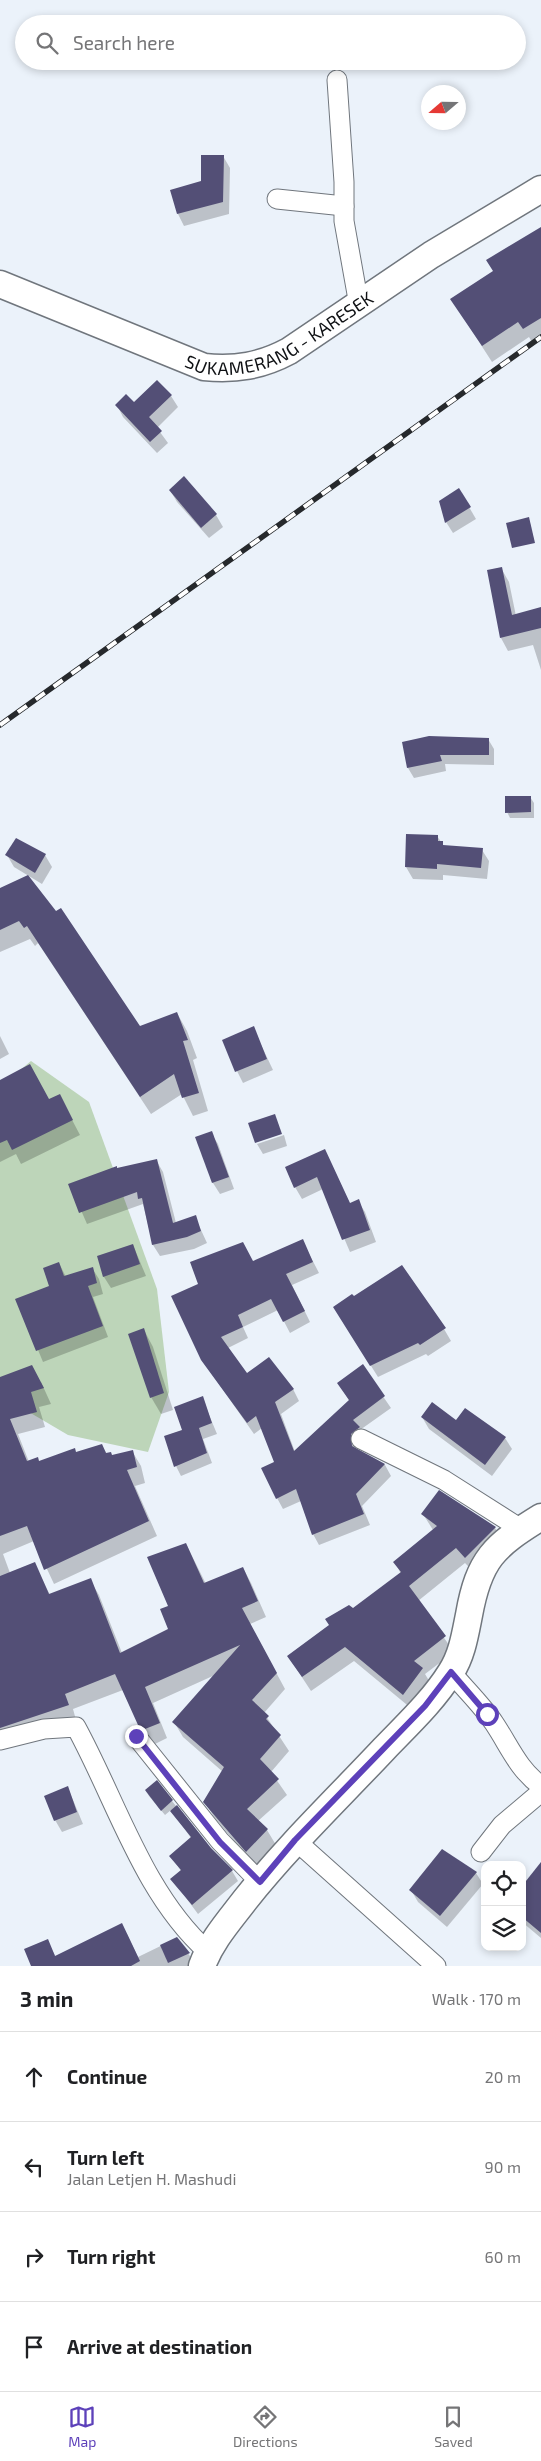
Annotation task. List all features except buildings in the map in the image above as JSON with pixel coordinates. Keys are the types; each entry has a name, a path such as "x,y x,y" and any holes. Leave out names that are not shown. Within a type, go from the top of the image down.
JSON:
{"street":[{"path":"337,80 347,238 359,305"},
{"name":"SUKAMERANG - KARESEK","path":"0,284 204,367 248,368 269,362 289,351 456,238 541,188"},
{"path":"277,199 344,206"},
{"path":"361,1439 531,1523"},
{"path":"0,1740 44,1729 76,1727 142,1860 170,1911 205,1958 260,1882 295,1840 425,1706 451,1672 464,1645 477,1576 488,1558 504,1540 531,1523"},
{"path":"451,1672 494,1724 517,1764 526,1775 541,1786"},
{"path":"136,1736 220,1842 260,1882"},
{"path":"481,1852 502,1825 541,1792"},
{"path":"295,1840 436,1966"}],"green space":[{"path":"31,1061 89,1102 157,1289 169,1392 148,1452 68,1435 0,1395 0,1087"}],"railway":[{"path":"0,725 541,337"}],"route":[{"path":"136,1736 220,1842 260,1882 295,1840 425,1706 451,1672 487,1714"}]}
